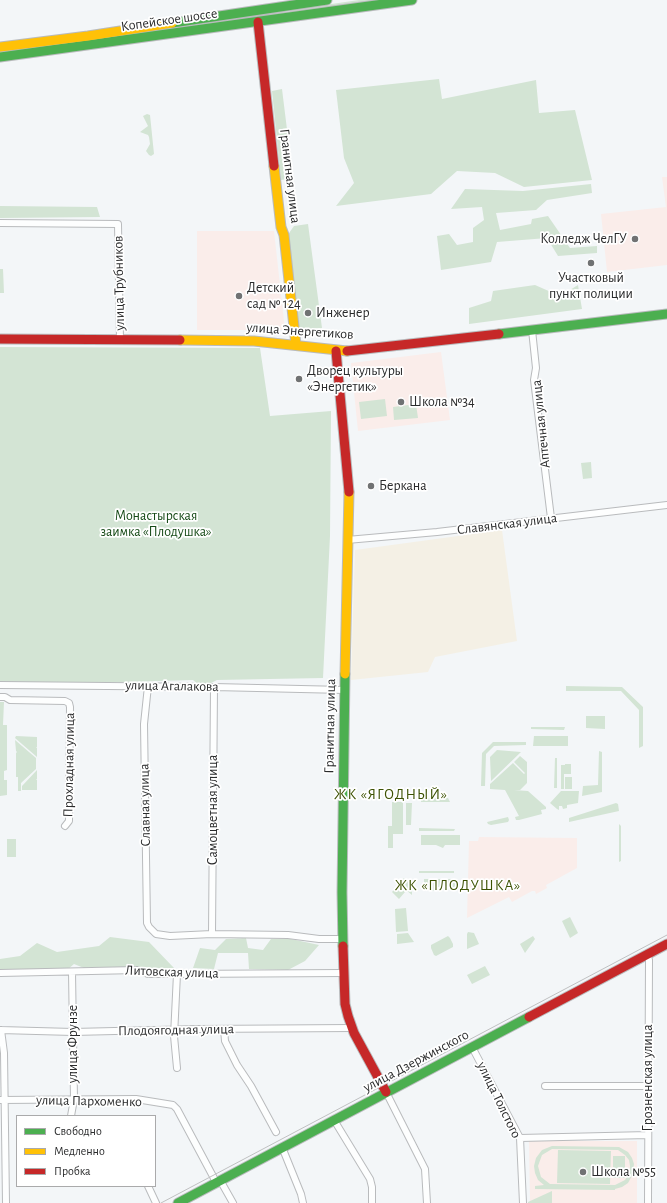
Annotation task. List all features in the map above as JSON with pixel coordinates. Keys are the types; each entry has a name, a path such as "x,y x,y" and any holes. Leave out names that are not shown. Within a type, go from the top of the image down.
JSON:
{"street":[{"name":"Копейское шоссе","path":"0,47 88,36 327,0"},
{"name":"Копейское шоссе","path":"0,57 412,0"},
{"name":"Гранитная улица","path":"256,11 296,345"},
{"name":"улица Трубников","path":"0,223 118,224 120,340"},
{"name":"улица Энергетиков","path":"0,339 254,341 336,351 445,341 667,314"},
{"name":"Аптечная улица","path":"532,330 536,368 534,380 551,518"},
{"name":"Гранитная улица","path":"336,351 348,484 344,690 343,973 345,1004 352,1028 386,1092"},
{"name":"Славянская улица","path":"347,540 437,532 667,504"},
{"name":"улица Агалакова","path":"0,685 344,690"},
{"name":"Славная улица","path":"148,686 144,724 147,923 152,930 160,935 212,934"},
{"name":"Самоцветная улица","path":"212,934 214,687"},
{"name":"Прохладная улица","path":"0,697 5,697 10,700 65,701 69,703 69,821 65,826"},
{"path":"212,934 288,935 319,939 343,939"},
{"name":"улица Дзержинского","path":"178,1203 667,944"},
{"name":"Грозненская улица","path":"647,954 649,960 648,1203"},
{"name":"Литовская улица","path":"0,973 136,970 148,974 343,973"},
{"name":"улица Фрунзе","path":"71,1115 74,1099 72,972"},
{"path":"177,974 174,1030 177,1068"},
{"name":"Плодоягодная улица","path":"0,1030 74,1032 352,1028"},
{"path":"224,1029 225,1041 237,1065 251,1086 276,1132"},
{"path":"0,1030 4,1053 2,1100 6,1203"},
{"name":"улица Толстого","path":"472,1047 520,1138 523,1203"},
{"path":"545,1086 648,1086"},
{"path":"386,1092 425,1169 427,1203"},
{"name":"улица Пархоменко","path":"2,1100 136,1099 168,1104 177,1109 218,1181"},
{"path":"334,1120 370,1179 372,1187 372,1203"},
{"path":"520,1138 648,1135"},
{"path":"282,1147 301,1194 302,1203"},
{"path":"218,1181 233,1203"},
{"path":"148,1187 156,1203"}],"shaded area":[{"name":"Колледж ЧелГУ","path":"662,177 667,177 667,265 607,272 601,214 666,207"},
{"name":"Детский сад № 124","path":"197,231 274,231 285,330 197,330"},
{"name":"Школа №34","path":"441,352 450,420 358,431 351,363"},
{"path":"502,530 517,641 435,657 428,672 351,680 355,550"},
{"path":"479,837 577,838 577,868 546,885 547,888 536,894 535,891 532,891 512,902 509,897 467,918 469,841 478,841"},
{"name":"Школа №55","path":"529,1141 637,1141 637,1203 530,1203"}],"green space":[{"path":"359,0 379,0 290,12 290,10"},
{"path":"439,79 442,99 536,80 539,113 575,110 592,180 524,187 495,173 457,171 431,194 336,206 354,183 344,158 336,90"},
{"path":"282,89 293,178 281,180 272,91"},
{"path":"147,114 150,115 154,154 151,156 146,151 150,144 149,137 148,135 140,132 148,126 143,116"},
{"path":"591,184 592,193 547,200 536,210 496,213 500,230 531,224 532,219 548,216 570,248 597,246 597,253 558,256 547,238 497,242 491,262 441,270 437,236 449,234 457,245 473,242 473,228 484,220 482,207 451,209 465,189 523,191"},
{"path":"0,206 97,207 100,217 0,218"},
{"path":"308,224 322,328 299,331 287,236 294,226"},
{"path":"0,269 3,269 4,293 0,293"},
{"path":"535,285 560,296 578,285 582,309 469,324 469,308 491,301 493,291"},
{"name":"Монастырская заимка «Плодушка»","path":"0,347 260,348 270,416 331,411 330,536 323,678 217,680 209,684 199,685 193,680 90,683 0,683"},
{"path":"385,399 387,416 361,419 359,402"},
{"path":"416,404 418,418 394,420 393,407"},
{"path":"591,462 592,478 583,479 581,463"},
{"path":"566,686 622,687 643,707 643,746 639,748 639,710 621,691 566,691"},
{"path":"0,702 4,702 3,725 7,725 7,770 4,771 4,780 7,780 7,795 0,796"},
{"path":"586,716 605,716 605,729 586,728"},
{"path":"531,727 565,727 564,730 531,729"},
{"path":"16,736 37,737 37,757 15,738"},
{"path":"534,736 568,736 568,746 533,746"},
{"path":"15,740 36,758 36,769 21,783 21,791 18,791 18,777 16,777 17,752"},
{"path":"493,742 526,742 526,745 494,746 486,754 485,786 481,786 482,753"},
{"path":"497,750 521,752 491,781 490,757"},
{"path":"599,751 602,752 602,792 582,796 583,786 598,785"},
{"path":"520,756 527,762 527,783 520,790 514,790 528,791 546,807 546,809 541,810 542,814 516,820 515,817 519,816 505,790 490,789 490,784 513,763 524,774 525,773 514,762"},
{"path":"555,758 557,758 557,788 554,788"},
{"path":"571,764 571,774 564,774 564,789 561,789 561,765"},
{"path":"37,770 37,790 22,790 22,786"},
{"path":"565,777 572,777 572,789 565,789"},
{"path":"561,791 579,791 578,803 567,805 567,808 563,809 562,806 559,806 559,810 557,809 550,803"},
{"path":"421,798 448,798 450,802 421,802"},
{"path":"392,802 403,802 403,834 393,834 393,848 388,848 388,826 392,826"},
{"path":"406,803 412,803 411,825 406,825"},
{"path":"616,803 618,804 619,811 569,822 569,818"},
{"path":"508,817 508,822 491,825 487,822"},
{"path":"619,824 621,826 621,861 619,862"},
{"path":"419,828 455,829 454,831 419,831"},
{"path":"421,835 460,835 460,845 445,845 443,848 436,845 421,845"},
{"path":"7,839 16,839 16,857 7,857"},
{"path":"419,871 454,871 454,873 419,873"},
{"path":"404,878 412,885 412,895 399,884"},
{"path":"424,879 457,879 457,887 438,887 438,891 424,890"},
{"path":"398,885 405,892 399,899 392,892"},
{"path":"406,908 408,931 396,932 395,909"},
{"path":"570,917 578,933 570,938 562,921"},
{"path":"468,932 474,933 479,944 467,949 467,934"},
{"path":"408,933 414,942 397,944 397,934"},
{"path":"448,936 453,944 453,947 436,956 434,955 431,945"},
{"path":"533,936 535,939 525,953 520,944"},
{"path":"110,937 149,942 174,968 84,968 74,964 67,970 0,971 0,959 20,956 37,943 57,952 99,946"},
{"path":"246,938 248,948 263,950 271,939 291,939 319,945 305,961 288,970 249,969 248,953 218,953 214,969 193,968 200,948 215,950 226,939"},
{"path":"485,966 490,975 472,984 467,975"},
{"path":"552,1146 619,1147 628,1152 632,1158 634,1164 633,1174 628,1183 615,1190 535,1189 535,1186 544,1185 538,1180 534,1166 536,1158 542,1150","holes":["552,1149 618,1150 629,1160 630,1172 625,1180 615,1185 550,1184 541,1177 538,1166 542,1155"]},
{"path":"558,1150 611,1151 610,1184 557,1183"},
{"path":"613,1156 625,1156 625,1178 613,1178"},
{"path":"552,1191 552,1203 528,1203 528,1202"}],"tram line":[{"path":"161,1203 667,935"}],"traffic: fast":[{"path":"172,23 327,0"},
{"path":"0,57 412,0"},
{"path":"499,334 667,314"},
{"path":"343,946 342,892 345,674"},
{"path":"178,1203 529,1017"}],"traffic: slow":[{"path":"0,47 88,36 172,23"},
{"path":"274,166 281,227 284,235 296,345"},
{"path":"180,340 254,341 347,351"},
{"path":"345,674 349,492"}],"traffic: jam":[{"path":"258,22 274,166"},
{"path":"347,351 499,334"},
{"path":"0,339 180,340"},
{"path":"336,351 349,492"},
{"path":"529,1017 667,944"},
{"path":"343,946 345,1004 348,1016 354,1033 386,1092"}],"place":[{"name":"Колледж ЧелГУ","path":"635,239"},
{"name":"Участковый пункт полиции","path":"591,263"},
{"name":"Детский сад № 124","path":"239,296"},
{"name":"Инженер","path":"308,313"},
{"name":"Дворец культуры «Энергетик»","path":"299,379"},
{"name":"Школа №34","path":"401,402"},
{"name":"Беркана","path":"371,486"},
{"name":"Школа №55","path":"583,1172"}],"district":[{"name":"ЖК «ЯГОДНЫЙ»","path":"391,794"},
{"name":"ЖК «ПЛОДУШКА»","path":"458,885"}]}
